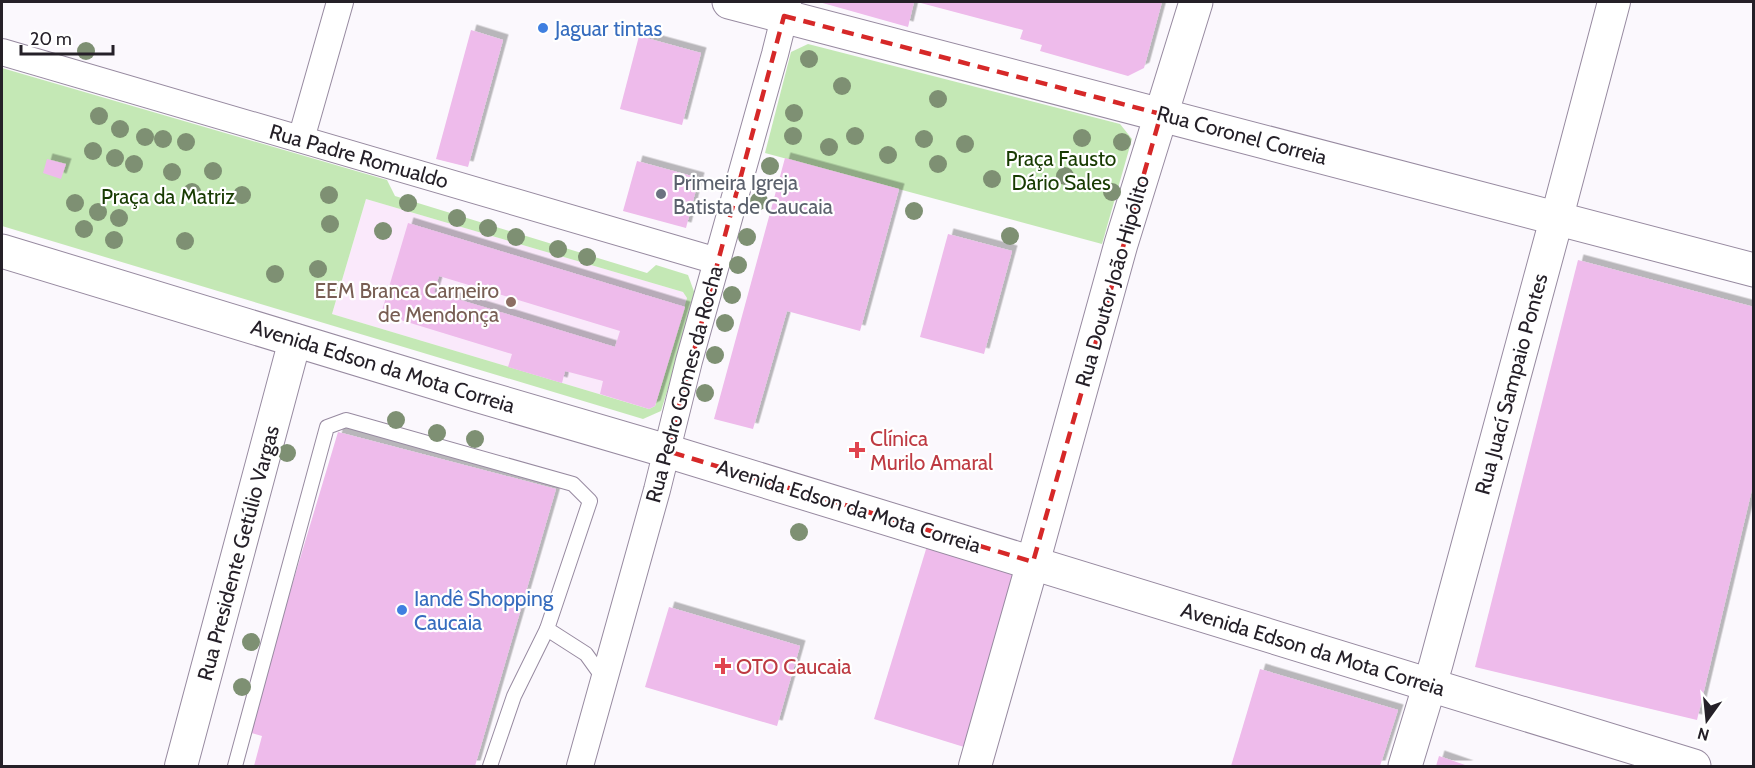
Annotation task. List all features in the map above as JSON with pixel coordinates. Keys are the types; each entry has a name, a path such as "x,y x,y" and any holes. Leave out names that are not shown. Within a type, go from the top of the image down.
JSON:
{"main road":[{"name":"Rua Coronel Correia","path":"729,2 786,8 1161,114 1754,270"},
{"name":"Rua Doutor João Hipólito","path":"1033,562 1121,244 1196,2"},
{"name":"Rua Juací Sampaio Pontes","path":"1405,766 1439,653 1557,217"},
{"name":"Avenida Edson da Mota Correia","path":"2,251 1033,562 1694,766"}],"street":[{"path":"302,139 340,2"},
{"name":"Rua Juací Sampaio Pontes","path":"1557,217 1614,2"},
{"name":"Rua Pedro Gomes da Rocha","path":"580,766 786,8"},
{"name":"Rua Padre Romualdo","path":"2,52 717,261"},
{"name":"Rua Presidente Getúlio Vargas","path":"181,766 295,340"},
{"path":"975,766 1033,562"}],"lane":[{"path":"235,766 327,427 346,420 573,484 590,501 546,629 514,696 490,766"},
{"path":"546,629 586,654 604,679"}],"highlighted area":[{"path":"784,16 1161,114 1033,562 667,451"}],"shaded area":[{"name":"EEM Branca Carneiro de Mendonça","path":"366,199 683,292 687,298 655,406 649,409 332,314"}],"green space":[{"name":"Praça Fausto Dário Sales","path":"808,44 1120,124 1132,139 1102,244 765,153 791,52"},
{"name":"Praça da Matriz","path":"2,68 387,180 395,196 647,273 656,265 688,275 696,297 661,411 643,419 2,226","holes":["366,199 683,292 687,298 655,406 649,409 332,314"]}],"building":[{"path":"819,2 914,2 908,27"},
{"path":"917,2 1162,2 1144,68 1128,76 1040,51 1042,45 1020,39 1023,30"},
{"path":"471,30 503,40 468,167 436,159"},
{"path":"639,36 701,53 682,125 620,109"},
{"path":"785,158 899,189 860,331 787,311 753,429 714,419"},
{"path":"47,159 66,164 61,179 43,173"},
{"name":"Primeira Igreja Batista de Caucaia","path":"637,161 699,178 686,228 623,211"},
{"name":"EEM Branca Carneiro de Mendonça","path":"408,223 685,307 655,406 649,409 600,394 603,381 565,371 562,383 508,367 512,354 381,314","holes":["439,276 620,331 615,347 434,292"]},
{"path":"948,234 1012,251 984,354 920,337"},
{"path":"1578,260 1754,307 1754,481 1697,720 1475,667"},
{"name":"Iandê Shopping Caucaia","path":"338,432 556,489 475,766 254,766 262,736 248,732"},
{"path":"927,546 1018,574 964,747 874,719"},
{"name":"OTO Caucaia","path":"669,607 800,646 777,726 645,687"},
{"path":"1260,669 1398,710 1380,766 1231,766"},
{"path":"1439,756 1468,766 1436,766"}],"place":[{"name":"Jaguar tintas","path":"543,28"},
{"name":"Primeira Igreja Batista de Caucaia","path":"661,194"},
{"name":"EEM Branca Carneiro de Mendonça","path":"511,302"},
{"name":"Clínica Murilo Amaral","path":"857,450"},
{"name":"Iandê Shopping Caucaia","path":"402,610"},
{"name":"OTO Caucaia","path":"723,666"}]}
